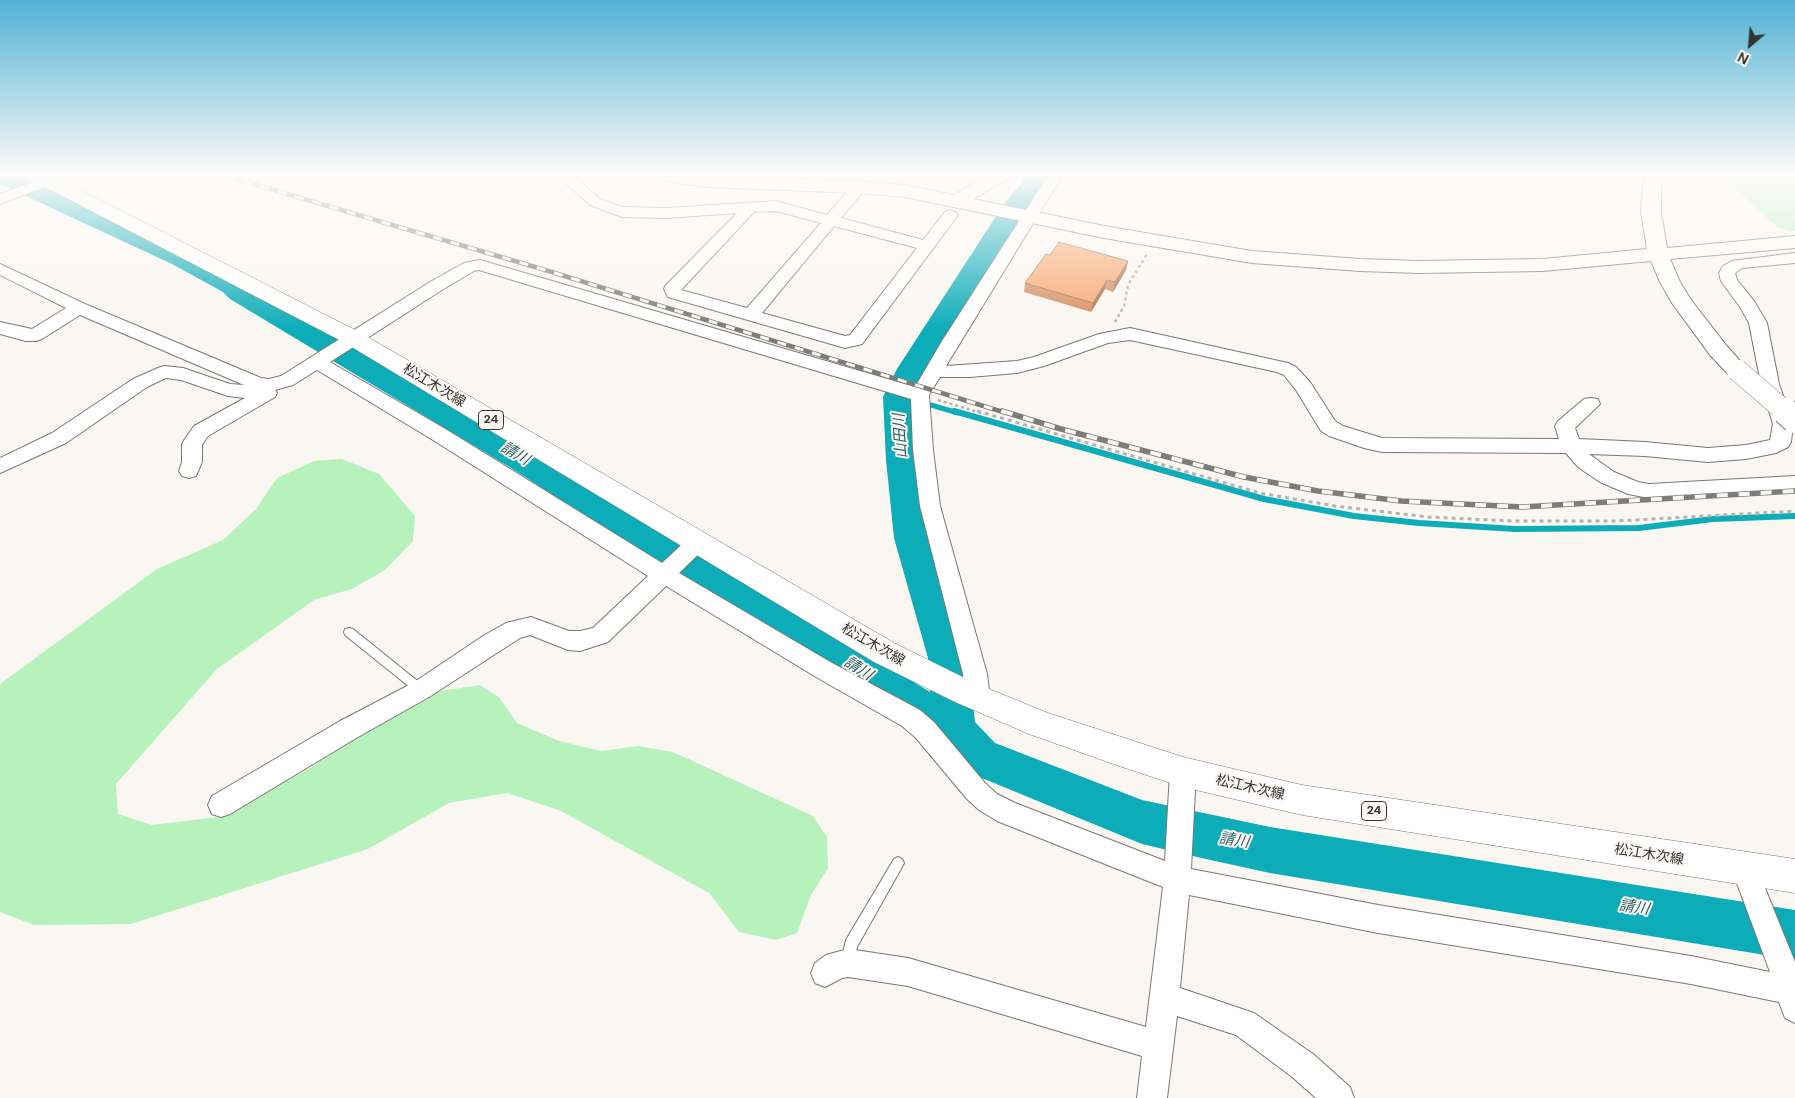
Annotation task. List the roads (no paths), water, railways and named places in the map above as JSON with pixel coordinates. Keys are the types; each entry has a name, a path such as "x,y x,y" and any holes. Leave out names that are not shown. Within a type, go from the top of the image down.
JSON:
{"main road":[{"name":"松江木次線","path":"133,227 353,338 693,546 885,652 972,696 1040,724 1183,772 1302,800 1745,870 1795,876"}],"street":[{"path":"732,227 672,289 674,293 845,342 856,340 940,227"},
{"path":"751,315 825,227"},
{"path":"854,227 926,246"},
{"path":"907,391 934,370 1011,227"},
{"path":"1081,227 1192,248 1252,256 1360,265 1543,264 1795,242"},
{"path":"1653,227 1658,254 1670,282 1683,303 1718,350 1737,370 1795,420"},
{"path":"934,370 946,372 1017,367 1038,362 1104,338 1130,334 1282,367 1290,371 1303,386 1328,426 1336,431 1364,441 1382,445 1571,446 1645,448 1720,454 1768,449 1781,442 1783,424 1770,384 1758,323 1748,305 1729,281 1727,273 1729,269 1738,264 1795,258"},
{"path":"189,470 192,462 192,444 201,431 287,381 353,338 474,265 480,265 907,391"},
{"path":"0,270 79,308 249,381 269,385 287,381"},
{"path":"0,328 26,335 36,335 79,308"},
{"path":"317,362 824,670 911,718 926,730 988,802 1006,812 1177,873 1378,919 1691,970 1793,993"},
{"path":"0,466 59,438 140,383 164,372 183,374 228,390 267,393"},
{"path":"907,391 923,450 930,506 975,674 972,696"},
{"path":"1591,404 1565,426 1571,446 1594,469 1618,484 1649,491 1795,483"},
{"path":"221,805 348,729 421,690 491,643 524,626 538,627 561,638 580,641 600,634 693,546"},
{"path":"1152,1098 1166,997 1182,812 1183,772"},
{"path":"1745,870 1793,993"},
{"path":"836,968 908,972 933,978 990,997 1159,1046"},
{"path":"1166,997 1244,1023 1302,1065 1339,1098"}],"lane":[{"path":"349,632 421,690"},
{"path":"836,968 898,863"}],"waterway":[{"name":"請川","path":"115,227 182,258 233,286 241,293 523,459 886,686 955,731 980,757 1142,822 1206,837 1270,850 1795,935"},
{"name":"山田川","path":"954,722 948,658 913,538 903,460 899,397 908,377 1003,227"},
{"name":"山田川","path":"899,397 907,399"},
{"path":"931,405 958,413"},
{"path":"954,411 1264,499 1354,516 1419,523 1515,529 1639,528 1713,519 1795,516"}],"railway":[{"path":"400,227 542,269 1006,413"},
{"path":"1002,411 1061,429 1244,477 1318,491 1401,501 1522,507 1795,491"}]}
